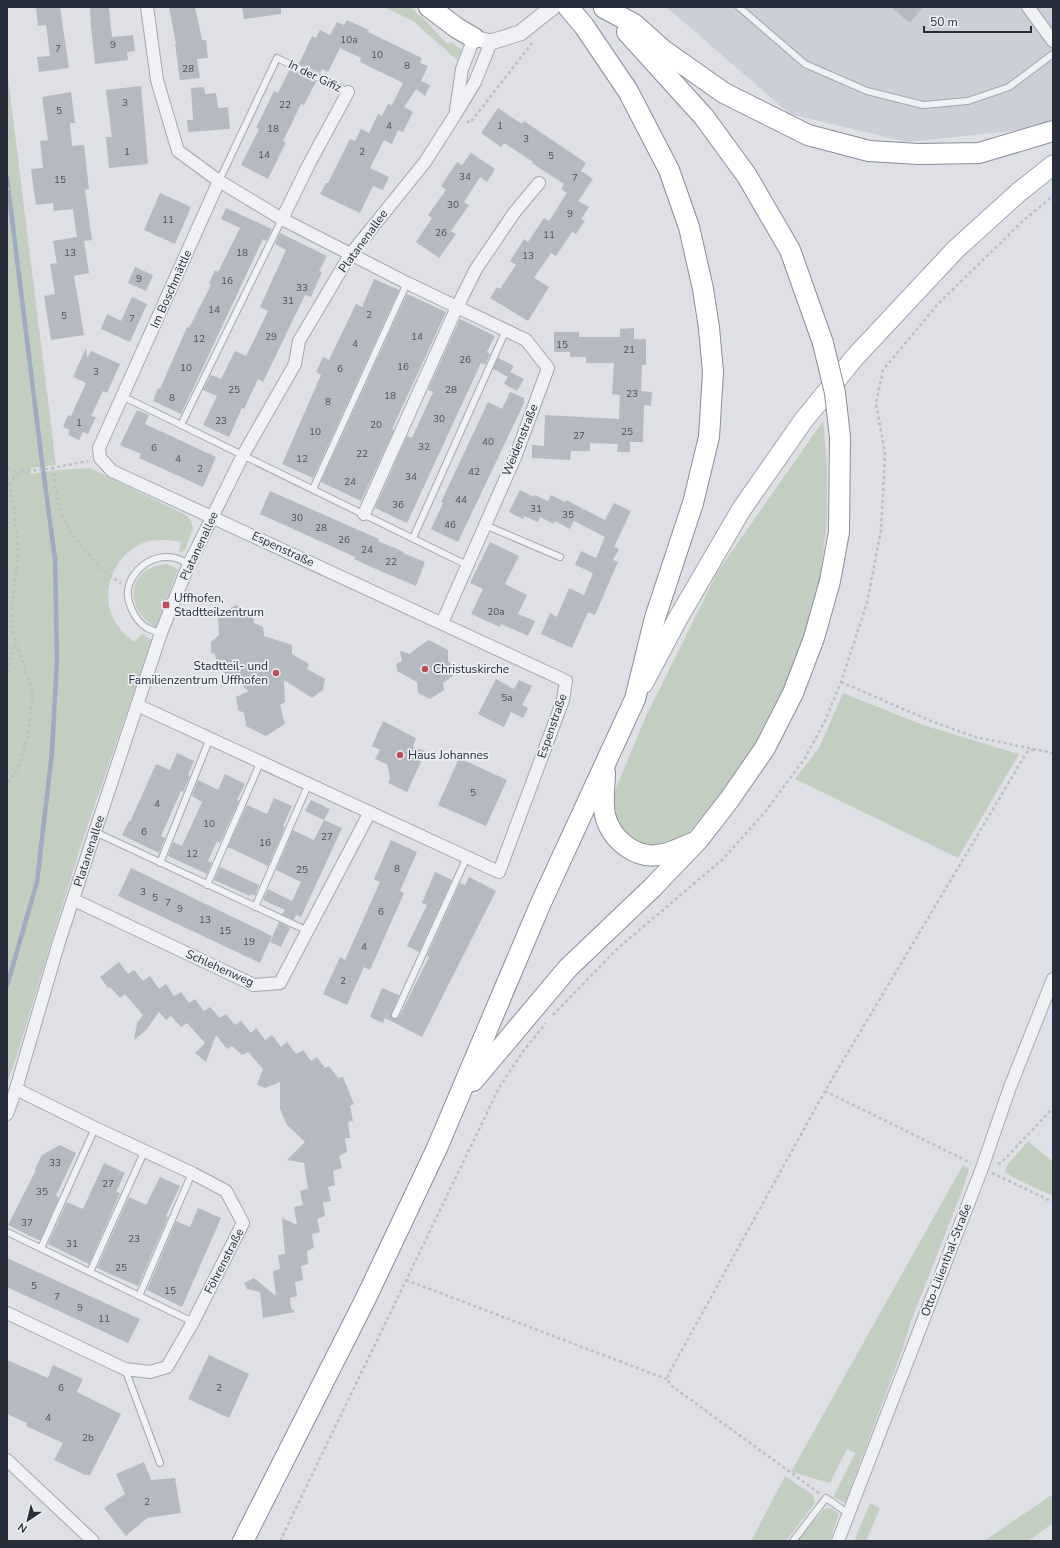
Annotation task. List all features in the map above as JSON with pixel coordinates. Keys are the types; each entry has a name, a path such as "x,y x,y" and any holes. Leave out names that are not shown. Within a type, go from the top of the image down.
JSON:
{"highway":[{"path":"429,7 457,28 483,40"},
{"path":"243,1541 366,1298 437,1148 540,905 635,699 655,618 693,503 709,437 713,372 704,289 689,227 669,170 628,91 584,26 568,7"},
{"path":"604,7 634,24 663,50 724,93 808,135 869,152 918,154 979,153 1053,131"},
{"path":"460,1096 568,968 652,888 698,840 729,800 765,748 793,693 814,638 830,581 839,532 840,437 835,393 823,343 790,250 747,176 704,117 604,7"},
{"path":"605,764 605,814 610,830 621,842 635,851 648,855 662,855 698,840"}],"main road":[{"path":"635,699 676,620 741,510 803,421 855,357 956,249 1019,192 1053,165"}],"street":[{"path":"147,7 157,80 178,151 219,181 282,219 350,254"},
{"path":"483,40 520,33 553,7"},
{"path":"1028,7 1053,42"},
{"name":"Platanenallee","path":"455,116 462,69 483,40"},
{"name":"Platanenallee","path":"7,1114 16,1089 59,942 137,705 161,633 189,564 213,517 226,486 295,364 299,341 350,254 425,162 475,82 483,40"},
{"name":"In der Gifiz","path":"282,219 309,164 348,92"},
{"name":"Im Boschmättle","path":"100,458 99,448 124,397 219,181"},
{"path":"364,514 457,307 476,270 514,213 539,183"},
{"name":"Weidenstraße","path":"350,254 526,340 548,368 516,455 442,623"},
{"path":"100,458 112,471 213,517"},
{"name":"Espenstraße","path":"137,705 499,872 563,700 566,681 213,517"},
{"name":"Schlehenweg","path":"74,900 254,985 280,983 370,812"},
{"name":"Otto-Lilienthal-Straße","path":"838,1541 982,1168 1010,1087 1053,979"},
{"name":"Föhrenstraße","path":"7,1313 125,1369 150,1372 167,1367 193,1322 243,1223 226,1191 145,1150 95,1128 16,1089"},
{"path":"7,1460 92,1541"}],"lane":[{"path":"739,7 806,64 867,91 923,105 968,101 1009,87 1053,54"},
{"name":"In der Gifiz","path":"219,181 277,58 348,92"},
{"path":"181,425 282,219"},
{"path":"313,490 407,283"},
{"path":"413,538 506,330"},
{"path":"124,397 467,565"},
{"path":"485,525 560,557"},
{"path":"161,633 147,628 136,617 129,603 128,586 135,574 146,563 160,557 175,558 189,564"},
{"path":"160,862 210,738"},
{"path":"207,884 261,761"},
{"path":"255,907 308,784"},
{"path":"95,832 308,931"},
{"path":"395,1015 467,857"},
{"path":"41,1248 95,1128"},
{"path":"90,1272 145,1150"},
{"path":"139,1296 192,1173"},
{"path":"7,1232 193,1322"},
{"path":"125,1369 160,1463"},
{"path":"793,1541 826,1498 848,1514"}],"path":[{"path":"455,116 470,123 532,43"},
{"path":"7,189 14,188"},
{"path":"7,469 19,472 47,469 100,458"},
{"path":"53,467 59,508 70,530 92,558 112,578 128,586"},
{"path":"9,484 19,472"},
{"path":"7,477 14,506 18,553 11,616 15,642 33,694 28,736 17,770 7,784"},
{"path":"7,672 15,642"},
{"path":"841,682 931,722 975,737 1053,753"},
{"path":"826,1498 669,1384 668,1375 825,1091 1027,752 1034,749"},
{"path":"825,1091 1053,1202"},
{"path":"982,1168 1001,1162 1053,1108"},
{"path":"406,1280 669,1380"}],"shaded area":[{"path":"666,7 1053,7 1053,119 1031,129 907,142 790,114"}],"green space":[{"path":"384,7 410,7 425,20 447,44 451,42 462,50 457,60 413,21"},
{"path":"7,70 56,465 31,468 31,474 57,470 90,468 186,515 191,521 193,528 185,550 179,553 181,542 169,540 150,541 138,545 128,552 120,561 114,572 108,596 114,620 126,635 135,642 142,634 152,640 81,845 7,1083"},
{"path":"823,421 827,463 827,522 818,596 793,669 755,750 697,823 684,838 664,850 645,849 613,824 611,800 645,718 718,571"},
{"path":"167,564 178,569 156,628 138,611 134,600 134,590 137,581 143,573 153,567"},
{"path":"843,693 923,725 1019,754 958,858 795,779 819,748"},
{"path":"1028,1141 1053,1162 1053,1196 1016,1179 1005,1172 1007,1165"},
{"path":"963,1165 969,1169 964,1186 910,1324 903,1348 845,1503 833,1497 855,1453 847,1449 830,1483 791,1472"},
{"path":"785,1476 813,1495 815,1503 786,1541 751,1541"},
{"path":"1053,1494 1053,1523 1028,1541 984,1541"},
{"path":"870,1503 880,1508 866,1541 854,1541"},
{"path":"830,1508 839,1514 830,1541 797,1541 824,1509"}],"building":[{"path":"36,7 60,7 69,68 39,72 37,57 50,56 46,25 38,26"},
{"path":"90,7 109,7 112,37 133,35 135,51 127,52 128,60 95,64"},
{"path":"169,7 195,7 202,40 206,40 208,58 197,59 200,78 180,80 176,44"},
{"path":"242,7 281,7 281,14 244,19"},
{"path":"891,7 923,7 910,23"},
{"path":"347,20 369,30 368,32 422,58 420,63 428,66 421,81 430,85 425,96 416,89 404,107 413,112 403,132 398,130 392,144 384,140 370,168 389,177 383,190 373,186 360,213 320,194 326,183 328,183 350,139 355,141 361,129 369,133 378,114 382,116 388,104 392,105 403,83 360,62 361,58 340,48 328,72 322,69 320,73 299,64 312,36 316,38 320,30 330,35 337,22 344,25"},
{"path":"290,69 316,82 304,105 301,104 283,141 286,142 268,179 241,165 259,129 256,128 274,91 278,93"},
{"path":"141,86 148,164 109,168 106,137 112,137 106,90"},
{"path":"204,87 205,94 216,93 218,108 228,107 230,129 188,132 187,120 193,120 191,88"},
{"path":"71,92 75,123 70,123 72,146 84,145 89,189 85,190 92,240 84,241 89,273 74,276 84,335 51,340 44,296 55,294 50,264 57,263 53,241 77,237 73,209 54,211 53,203 36,205 31,169 43,168 40,141 48,140 42,97"},
{"path":"498,108 522,124 524,121 586,163 581,171 593,179 578,201 589,207 581,219 585,221 576,234 572,232 556,256 551,253 534,278 549,287 528,321 490,298 497,287 500,289 516,265 510,261 524,239 528,242 544,218 549,221 567,193 561,189 564,184 532,163 533,162 504,143 501,147 481,133"},
{"path":"471,153 495,169 487,182 480,177 464,202 469,205 451,231 456,234 439,258 416,242 432,218 428,215 446,190 441,186 457,162 462,165"},
{"path":"160,193 191,207 175,244 144,230"},
{"path":"226,208 272,229 266,241 263,239 181,414 153,401 158,388 160,389 187,327 189,328 211,285 209,284 215,270 218,272 240,228 221,219"},
{"path":"280,233 327,256 319,271 322,272 311,297 305,295 263,382 258,379 244,409 242,408 229,437 203,425 217,396 203,390 211,375 221,379 235,351 246,356 253,342 268,311 260,307 286,250 275,244"},
{"path":"135,267 153,275 146,291 128,283"},
{"path":"374,279 399,290 313,478 282,464 321,375 316,372 323,357 329,360 356,304 362,307"},
{"path":"407,294 446,312 392,429 394,430 361,501 321,482"},
{"path":"132,297 147,304 130,342 101,329 107,314 121,321"},
{"path":"460,319 495,336 487,352 490,354 485,365 481,363 407,523 375,508 407,436 412,438 433,392 428,390"},
{"path":"634,328 634,339 646,339 646,365 642,365 641,391 652,392 651,406 644,405 643,442 630,442 630,452 617,452 618,444 590,443 590,451 571,451 570,460 532,458 532,445 544,446 545,415 619,419 620,395 612,394 614,363 586,363 586,357 570,357 570,352 554,352 554,332 579,332 579,337 620,337 620,329"},
{"path":"86,348 87,358 91,351 120,364 107,393 103,391 91,416 96,417 88,434 83,432 79,440 68,435 70,430 63,427 68,415 71,416 86,383 73,377"},
{"path":"498,358 514,366 510,372 524,379 517,391 504,384 508,377 493,369"},
{"path":"510,392 524,398 524,403 458,542 431,529 443,503 441,502 488,402 502,409"},
{"path":"137,410 149,415 145,424 216,457 203,487 139,458 141,454 120,445"},
{"path":"520,490 534,497 535,495 548,501 551,495 565,502 566,500 605,520 614,503 631,511 614,547 619,549 613,560 618,562 595,615 588,612 572,648 541,634 550,613 557,617 569,588 584,595 593,573 575,565 581,551 596,558 605,537 574,521 570,529 555,521 554,524 540,517 538,522 524,516 523,519 509,512"},
{"path":"270,491 379,539 378,541 425,562 416,586 354,559 355,557 260,514"},
{"path":"490,542 519,556 505,584 527,595 518,614 535,621 528,636 501,624 500,627 471,614 483,589 470,583"},
{"name":"Stadtteil- und Familienzentrum Uffhofen","path":"236,605 252,613 254,623 263,627 264,636 292,645 292,654 309,664 307,669 325,679 323,690 312,698 284,680 285,702 280,705 285,724 266,736 246,726 244,713 238,710 236,697 249,691 217,667 215,654 211,653 211,642 219,635 218,616"},
{"name":"Christuskirche","path":"429,640 448,650 448,661 453,667 453,676 443,683 444,690 430,699 418,693 417,682 397,671 396,664 402,661 400,651 410,654"},
{"path":"496,679 514,689 519,680 532,686 522,705 528,708 523,718 511,712 504,727 478,714"},
{"name":"Haus Johannes","path":"383,721 416,738 413,747 426,751 407,792 388,783 390,778 387,764 375,759 380,750 372,746"},
{"path":"177,753 194,761 188,775 190,776 183,792 181,791 161,836 165,838 159,853 122,835 129,821 130,822 156,764 170,770"},
{"path":"459,758 507,780 486,826 438,805"},
{"path":"225,774 245,784 220,843 217,841 208,861 212,863 207,874 168,856 173,842 182,846 202,802 192,796 198,780 218,790"},
{"path":"274,798 292,806 283,826 285,827 268,866 228,847 247,805 267,814"},
{"path":"311,800 330,809 324,820 305,811"},
{"path":"324,820 342,828 301,917 296,915 294,920 282,914 285,910 263,900 268,889 292,901 301,882 276,870 293,830 314,840"},
{"path":"391,840 417,852 400,891 404,893 370,970 364,967 347,1005 323,994 340,957 345,960 380,882 374,879"},
{"path":"220,867 259,885 255,896 251,894 250,896 214,880"},
{"path":"131,868 272,936 260,963 118,896"},
{"path":"435,872 452,880 419,952 407,946 427,905 422,903"},
{"path":"469,877 496,891 422,1037 385,1018 383,1023 370,1017 382,988 399,995 391,1015 394,1019 399,1017 429,957 427,956 460,883 465,885"},
{"path":"279,922 290,928 281,947 270,942"},
{"path":"119,962 128,974 134,970 143,981 150,976 159,989 166,984 174,996 181,992 189,1003 195,999 204,1011 210,1007 220,1018 226,1014 235,1025 241,1021 251,1033 256,1028 265,1040 272,1035 281,1047 287,1042 296,1054 303,1050 311,1061 317,1057 325,1068 329,1066 338,1078 343,1077 354,1104 350,1106 353,1121 348,1122 350,1138 345,1138 347,1152 339,1156 342,1168 333,1171 335,1185 328,1187 331,1201 323,1202 325,1216 317,1219 320,1232 312,1234 314,1248 307,1251 308,1264 301,1266 303,1280 295,1282 297,1296 290,1298 291,1308 295,1312 263,1318 260,1292 247,1289 244,1283 254,1278 276,1296 273,1271 280,1269 278,1255 285,1254 282,1218 297,1225 294,1207 303,1205 300,1191 308,1189 304,1163 287,1160 305,1142 287,1125 280,1109 280,1082 265,1088 257,1085 263,1069 248,1052 242,1055 232,1046 227,1049 216,1035 206,1062 195,1053 205,1043 187,1023 181,1027 171,1016 166,1020 159,1012 146,1030 134,1040 137,1023 143,1015 125,994 120,998 110,987 108,988 100,977"},
{"path":"60,1145 76,1153 56,1196 59,1198 40,1240 8,1225 42,1155"},
{"path":"104,1163 125,1173 116,1192 120,1193 89,1264 48,1244 67,1202 83,1209"},
{"path":"160,1177 180,1186 166,1216 168,1217 138,1286 97,1268 129,1197 146,1205"},
{"path":"198,1208 221,1218 182,1307 147,1290 176,1221 190,1227"},
{"path":"7,1258 140,1319 128,1343 7,1287"},
{"path":"209,1355 249,1374 229,1418 188,1399"},
{"path":"7,1360 48,1378 53,1365 83,1379 77,1392 121,1414 90,1475 85,1475 54,1460 63,1443 26,1426 27,1423 7,1414"},
{"path":"144,1462 151,1480 175,1478 181,1513 147,1518 126,1536 104,1508 125,1494 116,1474"}],"waterway":[{"path":"7,178 55,559 57,660 52,752 37,882 7,986"}],"place":[{"name":"Uffhofen, Stadtteilzentrum","path":"166,605"},
{"name":"Christuskirche","path":"425,669"},
{"name":"Stadtteil- und Familienzentrum Uffhofen","path":"276,673"},
{"name":"Haus Johannes","path":"400,755"}]}
